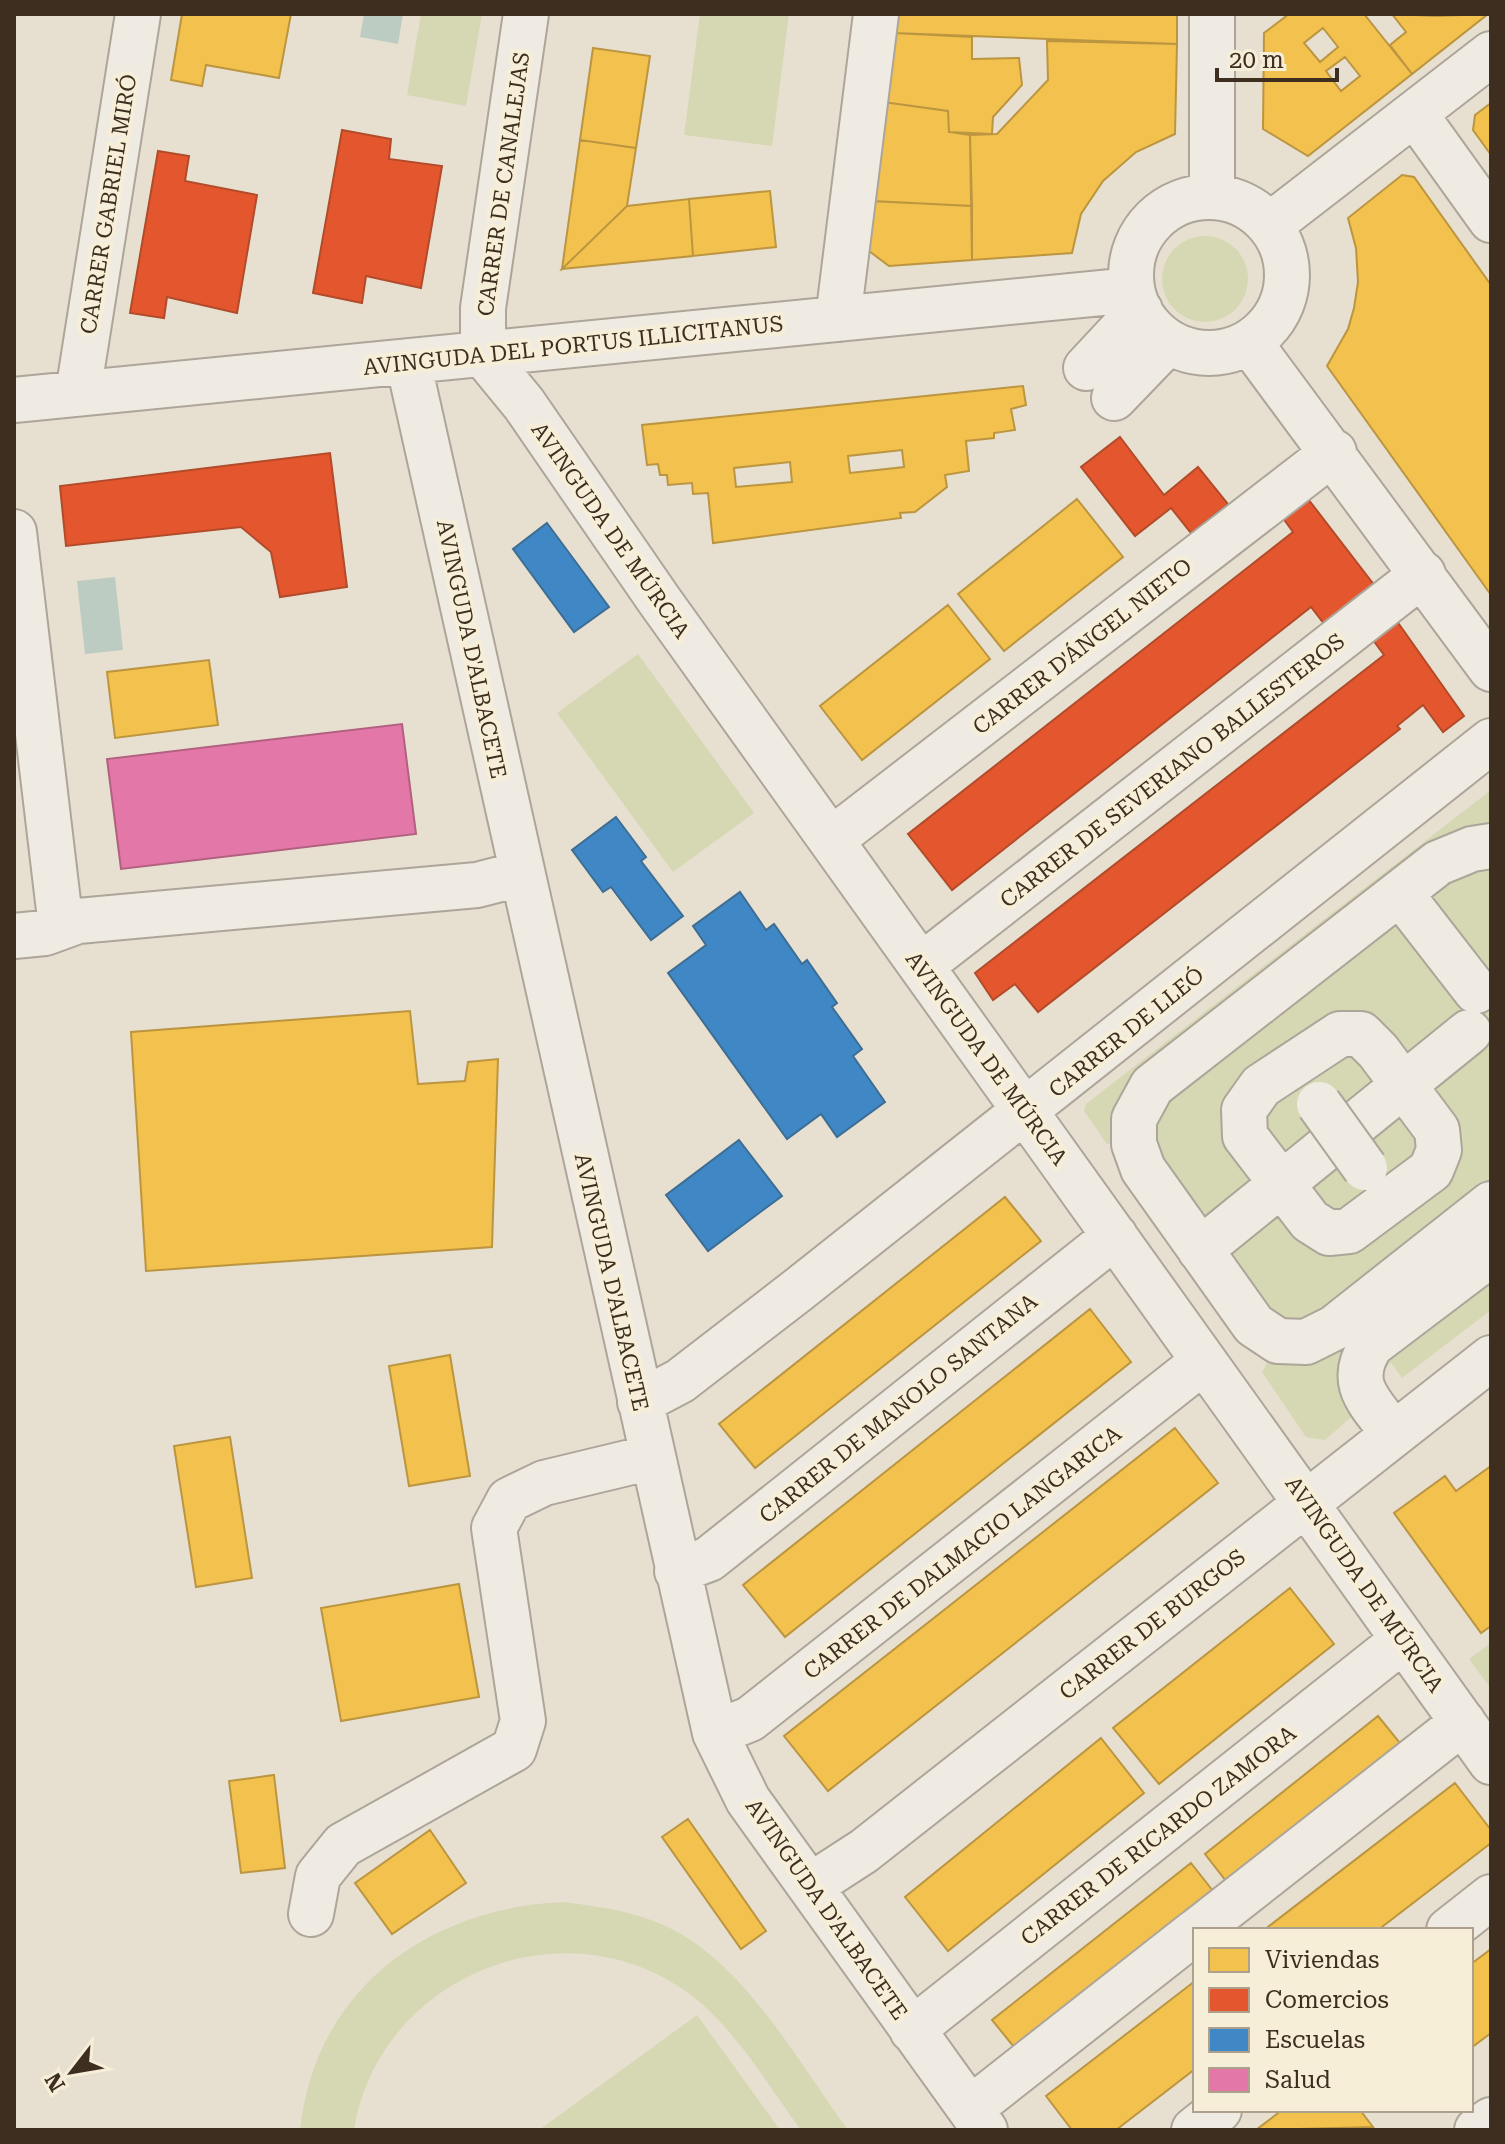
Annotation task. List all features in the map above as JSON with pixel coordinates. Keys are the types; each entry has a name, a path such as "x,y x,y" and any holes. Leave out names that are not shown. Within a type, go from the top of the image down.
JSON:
{"street":[{"name":"CARRER GABRIEL MIRÓ","path":"78,393 138,14"},
{"name":"CARRER DE CANALEJAS","path":"483,354 483,308 526,14"},
{"path":"838,319 876,14"},
{"path":"1212,14 1212,197"},
{"path":"1270,225 1491,54"},
{"path":"1415,114 1491,220"},
{"path":"1212,197 1233,200 1253,210 1270,225 1283,248 1288,275 1283,302 1270,325 1250,343 1208,354 1147,314 1131,267 1137,244 1149,225 1167,209 1188,199 1212,197"},
{"name":"AVINGUDA DEL PORTUS ILLICITANUS","path":"14,400 838,319 1147,314"},
{"path":"1100,383 1147,314"},
{"path":"1250,343 1334,452 1491,669"},
{"name":"AVINGUDA DE MÚRCIA","path":"483,354 524,404 831,840 1491,1762"},
{"name":"AVINGUDA D'ALBACETE","path":"408,361 520,874 715,1733 748,1800 978,2120"},
{"name":"CARRER D'ÁNGEL NIETO","path":"831,840 1334,452"},
{"path":"14,532 61,927"},
{"name":"CARRER DE SEVERIANO BALLESTEROS","path":"921,966 1423,574"},
{"name":"CARRER DE LLEÓ","path":"640,1402 680,1381 1025,1112 1491,741"},
{"path":"1491,846 1472,849 1438,863 1152,1086 1134,1119 1134,1144 1143,1169 1254,1325 1278,1341 1306,1342 1334,1328 1491,1204"},
{"path":"14,936 78,921 477,885 520,874"},
{"path":"1200,1250 1403,1085 1482,1013 1400,893"},
{"path":"1248,1014 1319,1104 1428,1254"},
{"path":"1340,1034 1361,1034 1403,1085 1437,1130 1439,1150 1431,1170 1377,1184 1349,1231 1329,1233 1310,1221 1245,1136 1244,1110 1261,1086 1340,1034"},
{"name":"CARRER DE MANOLO SANTANA","path":"677,1571 709,1559 1115,1236"},
{"path":"1394,1434 1361,1390 1359,1364 1371,1345 1491,1254"},
{"name":"CARRER DE BURGOS","path":"810,1886 864,1851 1491,1358"},
{"name":"CARRER DE DALMACIO LANGARICA","path":"715,1733 750,1719 1204,1361"},
{"path":"311,1914 318,1876 343,1845 514,1749 523,1721 494,1528 509,1500 544,1483 652,1457"},
{"name":"CARRER DE RICARDO ZAMORA","path":"912,2030 1403,1640"},
{"path":"1200,1928 1463,1722"},
{"path":"1452,1928 1491,1897"},
{"path":"978,2120 1193,1934"},
{"path":"1194,2130 1216,2112"},
{"path":"1477,2130 1491,2120"}],"green space":[{"path":"421,14 482,14 466,106 407,95"},
{"path":"700,14 789,14 772,146 684,135"},
{"path":"1205,236 1222,239 1236,248 1245,262 1248,279 1245,296 1236,310 1222,319 1205,322 1188,319 1174,310 1165,296 1162,279 1165,262 1174,248 1188,239"},
{"path":"638,654 754,813 673,872 557,713"},
{"path":"1491,790 1491,1310 1402,1378 1391,1363 1346,1395 1357,1412 1325,1440 1306,1437 1262,1372 1270,1357 1117,1142 1107,1144 1084,1111 1086,1104"},
{"path":"1491,1643 1491,1689 1469,1659"},
{"path":"563,1902 639,1916 681,1934 706,1952 730,1973 773,2023 848,2130 801,2130 748,2055 702,2004 684,1990 635,1965 583,1954 531,1956 481,1971 436,1996 398,2032 370,2077 354,2130 300,2130 310,2080 328,2036 354,1997 386,1965 424,1940 467,1920 514,1908"},
{"path":"697,2015 780,2130 539,2130"}],"shaded area":[{"path":"364,14 403,14 398,44 360,37"},
{"path":"115,577 123,650 85,654 77,581"}],"building: Viviendas":[{"path":"182,14 291,14 279,78 206,65 202,86 171,80"},
{"path":"896,14 1177,14 1177,44 894,33"},
{"path":"1289,14 1364,14 1412,74 1308,156 1263,129 1264,33","holes":["1323,28 1338,47 1320,62 1304,43","1345,57 1360,76 1341,91 1326,71"]},
{"path":"1392,14 1488,14 1412,74 1390,45 1406,32"},
{"path":"894,33 972,37 972,59 1019,58 1022,85 993,117 992,134 949,132 948,111 883,102"},
{"path":"1047,41 1177,44 1175,134 1136,152 1103,181 1081,214 1072,253 972,260 970,135 997,134 1048,80"},
{"path":"593,48 650,56 636,148 580,140"},
{"path":"883,102 948,111 949,132 970,135 972,206 871,201"},
{"path":"1491,103 1491,155 1473,130 1475,115"},
{"path":"580,140 636,148 627,206 562,269"},
{"path":"1402,175 1414,177 1491,285 1491,595 1327,366 1348,329 1358,282 1356,248 1348,218"},
{"path":"770,191 776,247 693,256 689,199"},
{"path":"689,199 693,256 562,269 627,206"},
{"path":"871,201 972,206 972,260 889,266 865,248"},
{"path":"1023,386 1026,405 1011,409 1015,430 994,433 994,438 966,441 969,471 945,475 947,487 915,512 900,513 901,518 713,543 708,493 693,494 692,483 668,485 667,475 660,475 658,464 647,465 642,425","holes":["902,450 904,467 850,473 848,456","790,462 792,482 736,487 734,468"]},
{"path":"1077,499 1123,557 1004,651 958,594"},
{"path":"948,605 990,659 862,760 820,706"},
{"path":"209,660 218,725 115,738 107,672"},
{"path":"410,1011 418,1084 465,1081 468,1062 498,1059 492,1247 146,1271 131,1032"},
{"path":"1005,1197 1041,1241 755,1468 719,1424"},
{"path":"1090,1309 1131,1362 785,1637 743,1585"},
{"path":"450,1355 470,1476 409,1486 389,1366"},
{"path":"1175,1428 1218,1483 828,1791 784,1736"},
{"path":"230,1437 252,1578 196,1587 174,1446"},
{"path":"1491,1466 1491,1626 1481,1633 1394,1513 1445,1476 1456,1491"},
{"path":"459,1584 479,1697 341,1721 321,1608"},
{"path":"1290,1588 1334,1644 1159,1784 1113,1728"},
{"path":"1378,1716 1400,1743 1226,1881 1205,1854"},
{"path":"1101,1738 1144,1793 948,1951 905,1897"},
{"path":"274,1775 285,1868 241,1873 229,1781"},
{"path":"1455,1783 1491,1830 1491,1843 1381,1928 1267,1928"},
{"path":"688,1819 766,1931 741,1949 662,1837"},
{"path":"430,1830 466,1883 392,1934 355,1883"},
{"path":"1191,1863 1213,1891 1014,2047 992,2020"},
{"path":"1491,1949 1491,2033 1473,2046 1473,1962"},
{"path":"1193,1983 1193,2071 1116,2130 1072,2130 1046,2096"},
{"path":"1279,2112 1362,2112 1373,2127 1256,2130"}],"building: Comercios":[{"path":"342,130 391,139 389,159 442,166 421,288 366,276 362,303 313,293"},
{"path":"158,151 189,156 185,181 257,195 237,313 167,297 164,318 130,313"},
{"path":"1120,437 1164,495 1198,467 1228,504 1191,533 1171,508 1135,536 1081,467"},
{"path":"330,453 347,587 280,597 271,552 241,527 66,546 60,486"},
{"path":"1305,495 1375,586 1325,625 1311,607 952,890 908,834 1293,532 1280,514"},
{"path":"1394,617 1464,716 1443,732 1423,705 1397,726 1400,729 1038,1012 1015,984 993,1000 975,973 1384,655 1370,636"}],"building: Escuelas":[{"path":"547,523 609,607 574,632 513,549"},
{"path":"616,817 646,857 641,861 683,916 651,940 611,887 603,892 572,850"},
{"path":"740,892 766,930 774,924 802,964 807,960 837,1003 832,1007 862,1049 853,1056 885,1102 837,1137 821,1114 787,1139 668,973 706,945 693,926"},
{"path":"739,1140 782,1196 708,1251 666,1195"}],"building: Salud":[{"path":"402,724 416,834 121,869 107,759"}]}
